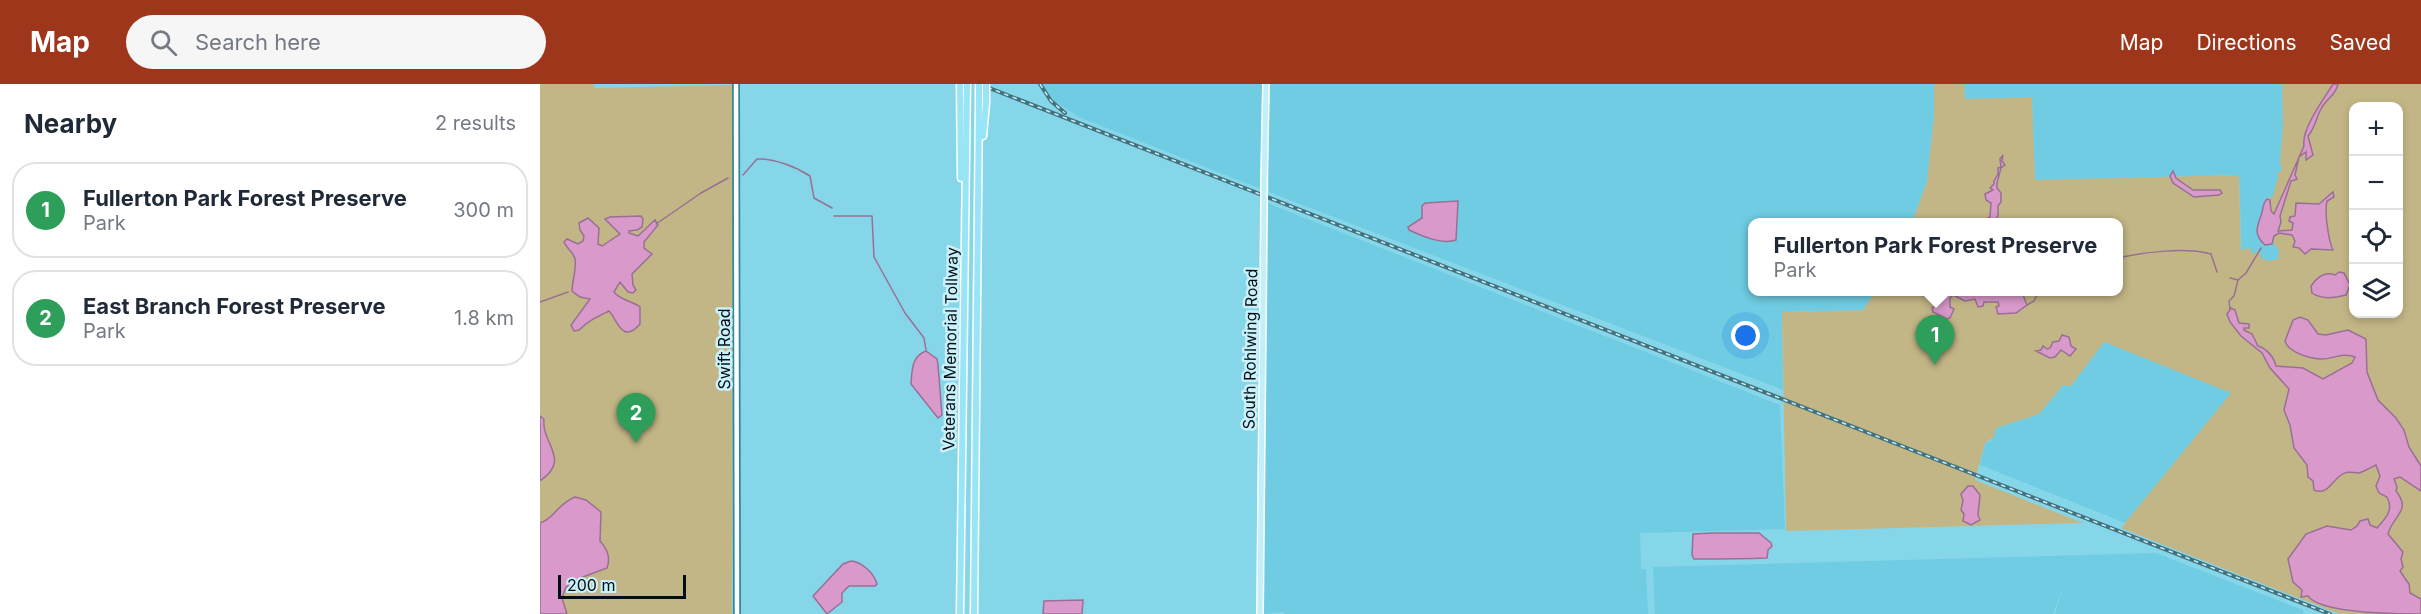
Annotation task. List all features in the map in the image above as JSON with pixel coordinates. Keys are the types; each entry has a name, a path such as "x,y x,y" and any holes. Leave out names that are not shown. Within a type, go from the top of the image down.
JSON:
{"highway":[{"path":"960,84 964,95"},
{"name":"Veterans Memorial Tollway","path":"960,614 965,217 964,95 967,84"},
{"name":"Veterans Memorial Tollway","path":"974,614 979,167 982,102 979,84"},
{"path":"982,102 986,84"}],"main road":[{"name":"South Rohlwing Road","path":"1260,614 1266,84"}],"street":[{"name":"Swift Road","path":"736,84 737,614"}],"shaded area":[{"path":"540,84 594,84 595,88 733,85 732,614 540,614"},
{"path":"1042,84 1263,84 1261,189 1079,117 1054,101"},
{"path":"1269,84 1934,84 1934,115 1927,182 1914,218 1748,218 1748,296 1872,296 1863,310 1782,312 1783,390 1269,192"},
{"path":"1934,84 1964,84 1965,99 2032,97 2035,180 2239,175 2241,250 2250,248 2252,254 2259,251 2262,259 2269,261 2278,259 2279,251 2273,242 2278,228 2271,211 2270,200 2267,199 2273,196 2277,173 2282,170 2280,162 2283,125 2282,84 2421,84 2421,614 2339,614 2121,528 2231,393 2104,342 2071,386 2063,385 2039,414 1996,428 1994,437 1985,443 1975,480 2083,523 1786,531 1782,312 1863,310 1872,296 2123,296 2123,218 1914,218 1927,182 1934,115"},
{"path":"1964,84 2282,84 2287,261 2242,262 2239,175 2035,180 2032,97 1965,99"},
{"path":"2333,84 2338,84 2325,102 2308,136 2313,155 2306,160 2306,152 2299,157 2304,146 2306,131 2314,114"},
{"path":"2003,155 2002,161 2005,165 2001,168 1997,183 1997,188 2001,193 2001,202 1998,206 1998,216 1988,218 1991,203 1986,200 1985,194 1993,190 1990,188 1998,174 1998,168 2001,167 2000,159"},
{"path":"2299,158 2295,175 2297,179 2291,181 2280,216 2278,231 2292,230 2293,223 2289,221 2290,217 2295,216 2296,203 2319,204 2333,192 2334,197 2327,201 2326,212 2333,250 2311,249 2305,254 2299,248 2293,247 2295,241 2292,235 2279,233 2274,236 2272,244 2265,245 2258,237 2258,225 2264,202 2267,199 2270,200 2271,211 2274,214"},
{"path":"2173,171 2176,178 2193,190 2220,190 2222,193 2194,197 2173,183 2170,176"},
{"path":"1458,201 1456,240 1438,241 1409,230 1408,227 1422,218 1422,206 1425,203"},
{"path":"1267,203 1780,405 1785,529 1640,533 1641,569 1646,569 1648,614 1284,614 1284,612 1263,614"},
{"path":"641,216 642,227 629,231 629,233 638,236 655,220 658,225 644,242 644,248 652,254 632,274 636,290 633,293 628,292 620,282 614,292 619,297 640,307 640,324 634,330 624,331 609,311 574,331 571,325 590,299 580,297 572,291 575,259 564,242 567,239 578,244 583,241 584,236 579,223 588,218 599,228 598,244 602,246 620,234 605,219"},
{"path":"2339,272 2344,273 2349,283 2346,295 2324,298 2312,293 2311,286 2319,278 2325,274 2335,275"},
{"path":"1926,296 1952,296 1950,307 1954,309 1950,318 1947,319 1933,312 1932,308 1936,306"},
{"path":"1955,296 2023,296 2027,305 2016,313 1998,314 1996,307 1999,306 1998,302 1984,302 1983,306 1978,307 1975,299 1965,301"},
{"path":"2231,308 2235,310 2239,323 2249,324 2249,328 2244,328 2244,330 2252,334 2258,346 2269,353 2276,366 2303,368 2323,379 2352,363 2355,357 2346,355 2317,359 2295,352 2285,341 2293,320 2300,317 2308,320 2318,334 2326,335 2348,330 2366,339 2367,372 2378,400 2396,418 2404,430 2409,447 2421,466 2421,491 2400,477 2394,479 2402,508 2388,534 2403,552 2401,559 2403,567 2400,571 2409,584 2410,593 2421,599 2421,614 2343,610 2316,602 2308,596 2301,597 2302,590 2293,582 2288,559 2306,534 2327,526 2351,530 2360,521 2368,519 2370,525 2377,528 2388,514 2390,506 2387,497 2379,493 2376,486 2380,476 2376,465 2359,473 2344,473 2326,489 2314,490 2313,481 2308,477 2307,465 2294,448 2290,425 2284,410 2289,389 2270,368 2262,353 2241,336 2230,322 2227,314"},
{"path":"2062,335 2069,337 2071,346 2076,349 2070,356 2061,350 2055,357 2050,358 2036,351 2041,350 2043,346 2050,348 2053,342 2059,341"},
{"path":"2104,341 2232,393 2125,523 1980,465 1985,443 1991,441 1996,428 2039,414 2063,385 2071,386"},
{"path":"926,351 937,359 942,415 938,418 911,384 915,360"},
{"path":"540,416 544,419 544,428 555,458 554,466 540,481"},
{"path":"1968,486 1973,486 1980,495 1978,515 1980,520 1971,525 1963,521 1964,514 1961,510 1963,501 1961,494"},
{"path":"575,497 586,500 601,512 600,541 608,553 607,568 583,577 566,587 562,598 567,614 540,614 540,523"},
{"path":"1759,533 1772,546 1768,550 1767,558 1694,559 1692,555 1693,534"},
{"path":"2156,553 2303,610 2303,614 2055,614 2062,588 2053,614 1655,614 1653,567"},
{"path":"851,561 867,569 877,584 875,586 849,586 842,593 842,602 827,614 813,596 843,564"},
{"path":"1083,600 1082,614 1043,614 1044,601"}],"waterway":[{"path":"743,175 757,159 785,164 810,176 814,198 832,208"},
{"path":"656,224 701,193 728,178"},
{"path":"834,216 872,216 874,257 905,313 924,338 926,350"},
{"path":"2230,310 2229,301 2234,296 2238,280 2246,273 2261,248"},
{"path":"2123,257 2165,251 2201,252 2211,254 2217,272"},
{"path":"2230,278 2238,280"},
{"path":"540,302 568,292"},
{"path":"2027,305 2034,301 2036,296"}],"railway":[{"path":"979,84 2330,614"},
{"path":"1040,84 1051,101 1065,113"}],"place":[{"name":"Fullerton Park Forest Preserve","path":"1935,365"},
{"name":"East Branch Forest Preserve","path":"636,443"}]}
